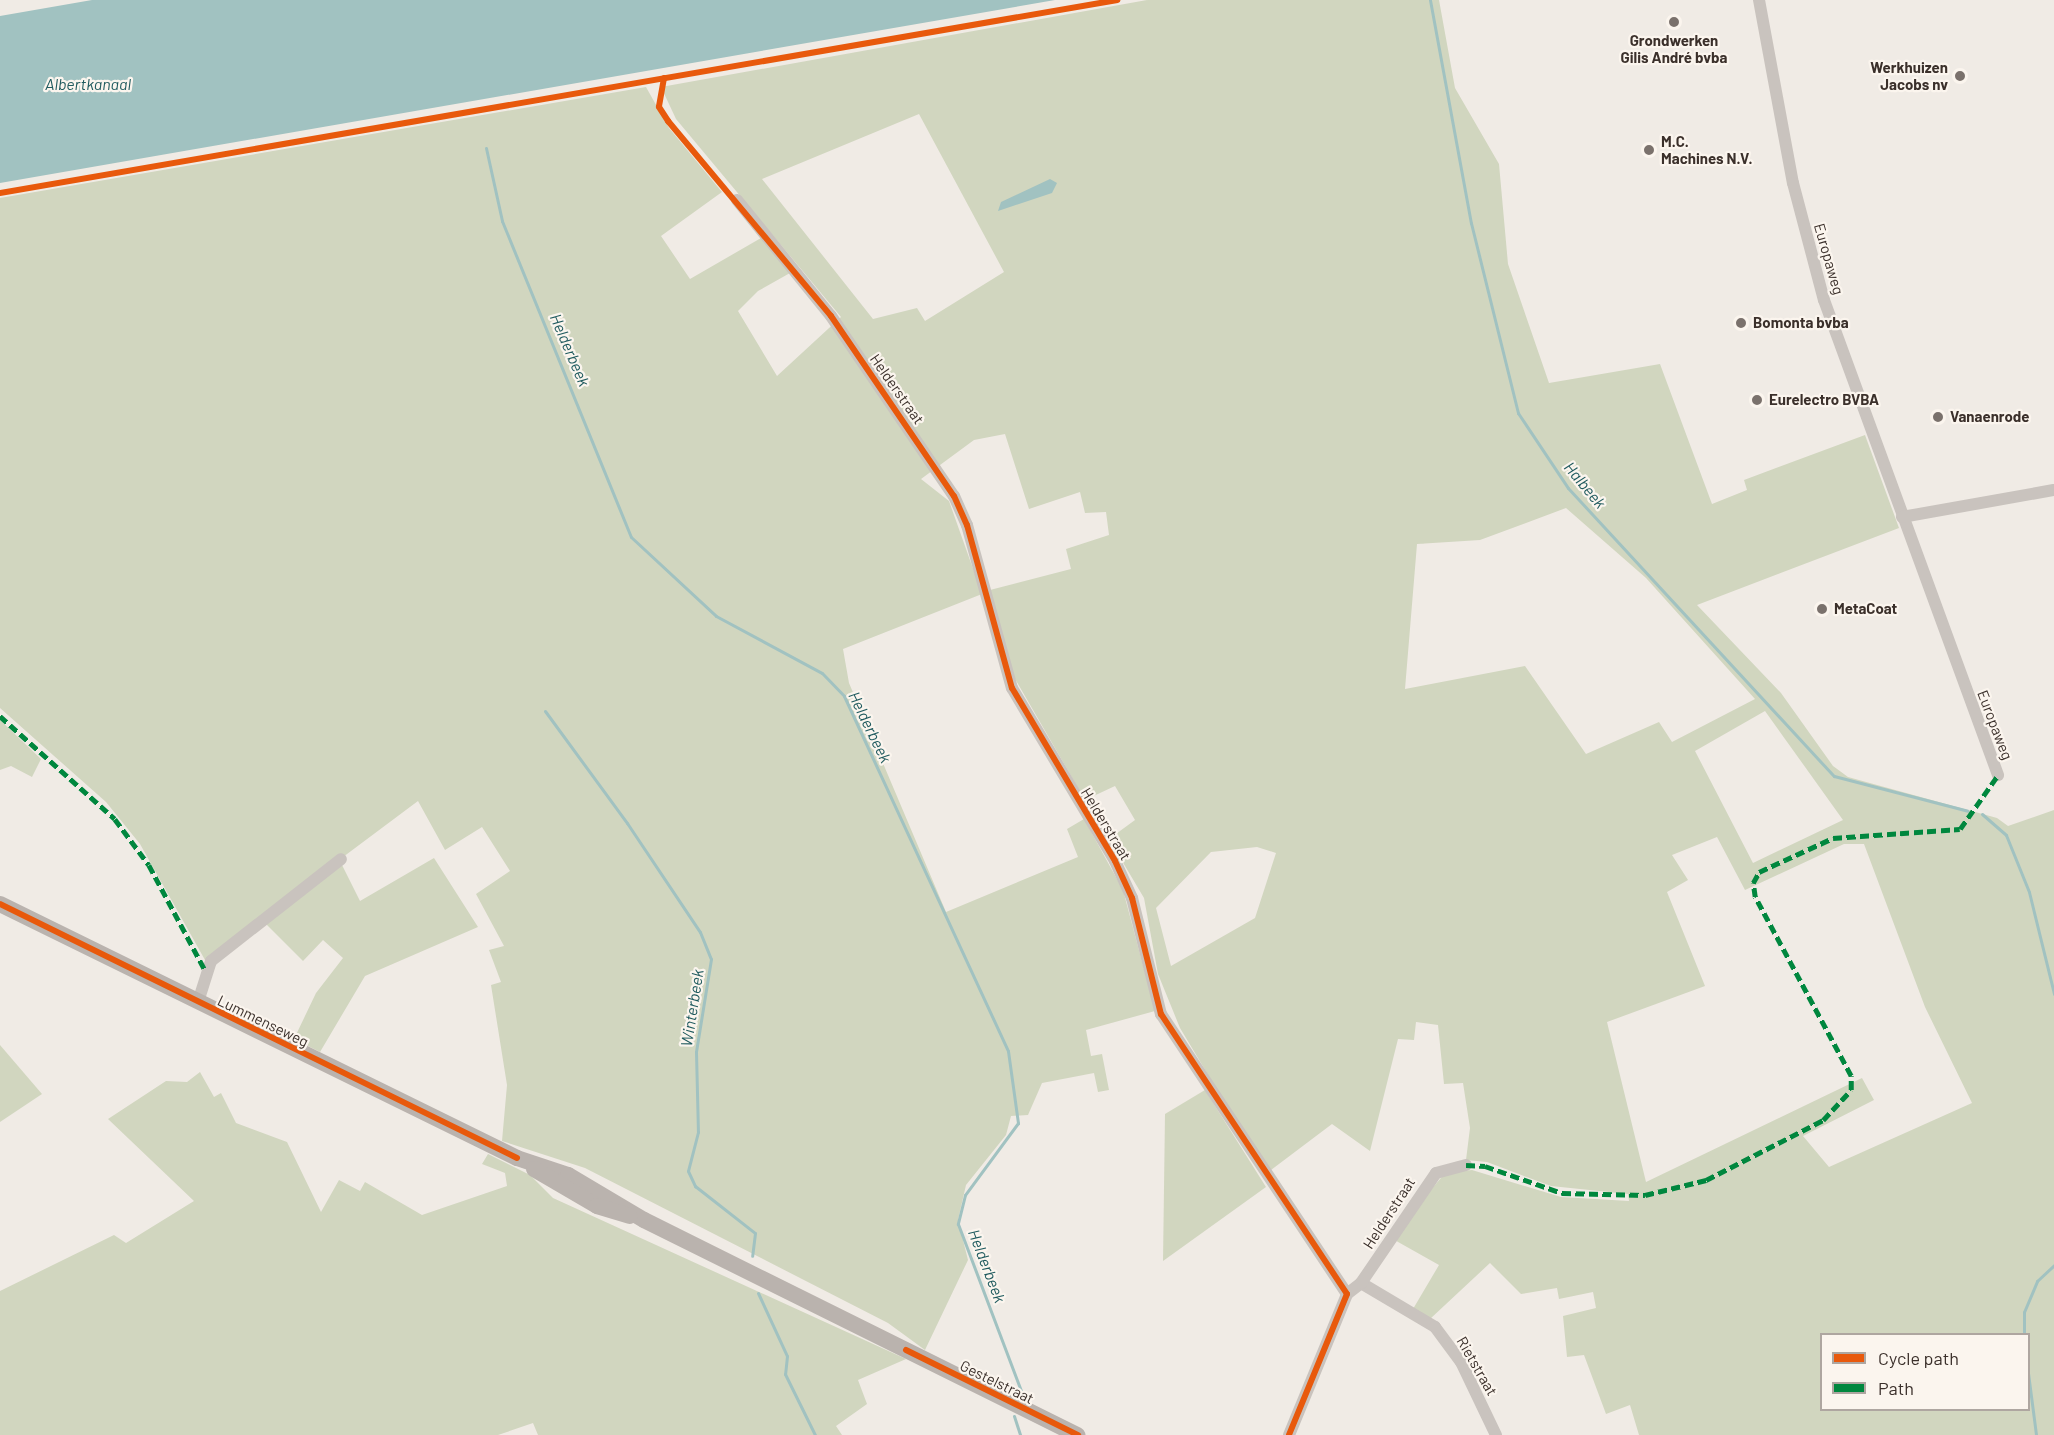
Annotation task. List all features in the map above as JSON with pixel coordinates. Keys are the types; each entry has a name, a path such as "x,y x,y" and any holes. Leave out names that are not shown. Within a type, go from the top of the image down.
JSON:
{"main road":[{"name":"Lummenseweg","path":"0,904 520,1160"},
{"name":"Gestelstraat","path":"520,1160 597,1206 644,1220 1078,1435"}],"street":[{"name":"Europaweg","path":"1759,0 1807,240 1902,517 1998,775"},
{"name":"Helderstraat","path":"737,200 838,325 954,496 967,525 1012,688 1115,861 1132,898 1161,1014 1347,1294"},
{"path":"1902,517 2054,490"},
{"name":"Lummenseweg","path":"198,1002 211,961 342,859"},
{"name":"Helderstraat","path":"1289,1435 1347,1294 1361,1283 1423,1187 1436,1173 1466,1165"},
{"name":"Rietstraat","path":"1361,1283 1435,1327 1461,1362 1496,1435"}],"green space":[{"path":"1147,0 1439,0 1455,88 1499,164 1508,264 1549,383 1660,364 1712,504 1747,490 1744,480 1865,435 1899,528 1697,605 1781,693 1833,766 1848,777 1997,818 2008,826 2054,810 2054,1435 1639,1435 1630,1405 1606,1414 1584,1355 1567,1357 1563,1316 1596,1308 1593,1292 1559,1299 1557,1288 1521,1294 1490,1263 1430,1319 1413,1309 1439,1265 1391,1238 1445,1173 1472,1170 1561,1197 1629,1201 1628,1194 1551,1186 1487,1162 1466,1160 1470,1128 1463,1083 1444,1084 1438,1025 1416,1022 1414,1040 1398,1039 1370,1151 1332,1124 1267,1173 1180,1028 1158,974 1144,898 1109,839 1135,820 1115,786 1085,800 1014,677 990,590 1071,569 1066,549 1109,535 1106,512 1085,513 1080,492 1029,509 1005,434 974,440 921,479 949,501 982,594 843,649 849,683 946,912 1078,857 1067,829 1084,819 1123,890 1155,1011 1086,1030 1091,1056 1102,1054 1109,1090 1098,1092 1094,1073 1042,1083 1028,1115 1011,1116 1006,1135 966,1185 958,1220 968,1260 925,1350 888,1323 585,1168 502,1141 507,1085 491,985 501,982 489,950 504,946 476,894 510,871 482,827 445,850 418,801 205,960 140,844 106,802 0,708 0,198 646,87 669,128 722,192 661,236 690,279 761,238 790,273 758,291 738,311 777,376 841,317 676,119 661,87","holes":["919,114 1004,272 925,321 917,308 873,319 762,179","1566,508 1646,578 1755,699 1672,742 1659,722 1586,754 1525,666 1405,689 1417,544 1480,540","1765,711 1843,820 1753,863 1695,751","1717,837 1745,890 1844,844 1864,844 1925,1007 1972,1103 1829,1167 1803,1136 1874,1100 1862,1078 1646,1182 1607,1022 1705,986 1667,892 1688,880 1672,855","1257,847 1276,853 1255,918 1171,966 1156,908 1211,852"]},
{"path":"0,720 41,759 32,777 11,766 0,770"},
{"path":"434,858 478,927 365,976 320,1052 294,1039 316,993 343,958 323,940 303,961 264,922 342,865 360,901"},
{"path":"0,1045 42,1094 0,1122"},
{"path":"200,1072 214,1097 221,1093 236,1123 287,1142 321,1212 339,1180 360,1191 365,1182 422,1215 507,1186 505,1173 482,1164 488,1154 530,1175 553,1198 906,1359 858,1380 867,1404 836,1426 842,1435 538,1435 533,1423 498,1435 0,1435 0,1291 114,1235 126,1243 194,1201 108,1119 166,1081 187,1082"},
{"path":"1205,1090 1266,1187 1163,1261 1165,1114"}],"water":[{"name":"Albertkanaal","path":"92,0 1055,0 0,183 0,16"},
{"path":"1050,179 1057,183 1052,193 998,211 1001,202"}],"waterway":[{"name":"Halbeek","path":"1430,0 1471,223 1518,413 1568,488 1834,776 1968,811"},
{"name":"Helderbeek","path":"486,148 502,221 631,537 716,616 822,673 844,696 1008,1051 1018,1123 965,1195 958,1224 1021,1391"},
{"name":"Winterbeek","path":"545,711 627,823 700,932 711,959 696,1052 698,1132 688,1171 695,1186 755,1233 752,1256"},
{"name":"Halbeek","path":"1982,814 2006,835 2029,892 2054,994"},
{"name":"Halbeek","path":"2024,1333 2024,1312 2037,1281 2054,1265"},
{"name":"Winterbeek","path":"758,1293 787,1356 785,1374 815,1435"},
{"name":"Halbeek","path":"2030,1388 2036,1435"},
{"name":"Helderbeek","path":"1014,1416 1020,1435"}],"marked path":[{"path":"0,716 115,819 149,865 205,970"},
{"path":"1466,1165 1485,1166 1562,1193 1645,1195 1706,1180 1823,1120 1851,1090 1851,1076 1755,897 1753,883 1759,872 1833,838 1960,829 1998,775"}],"cycle path":[{"path":"0,193 1117,0"},
{"path":"664,78 659,107 668,121 831,316 954,496 967,525 1012,688 1115,861 1132,898 1161,1014 1347,1294 1289,1435"},
{"path":"0,904 517,1158"},
{"path":"906,1350 1078,1435"}],"place":[{"name":"Grondwerken Gilis André bvba","path":"1674,22"},
{"name":"Werkhuizen Jacobs nv","path":"1960,76"},
{"name":"M.C. Machines N.V.","path":"1649,150"},
{"name":"Bomonta bvba","path":"1741,323"},
{"name":"Eurelectro BVBA","path":"1757,400"},
{"name":"Vanaenrode","path":"1938,417"},
{"name":"MetaCoat","path":"1822,609"}]}
